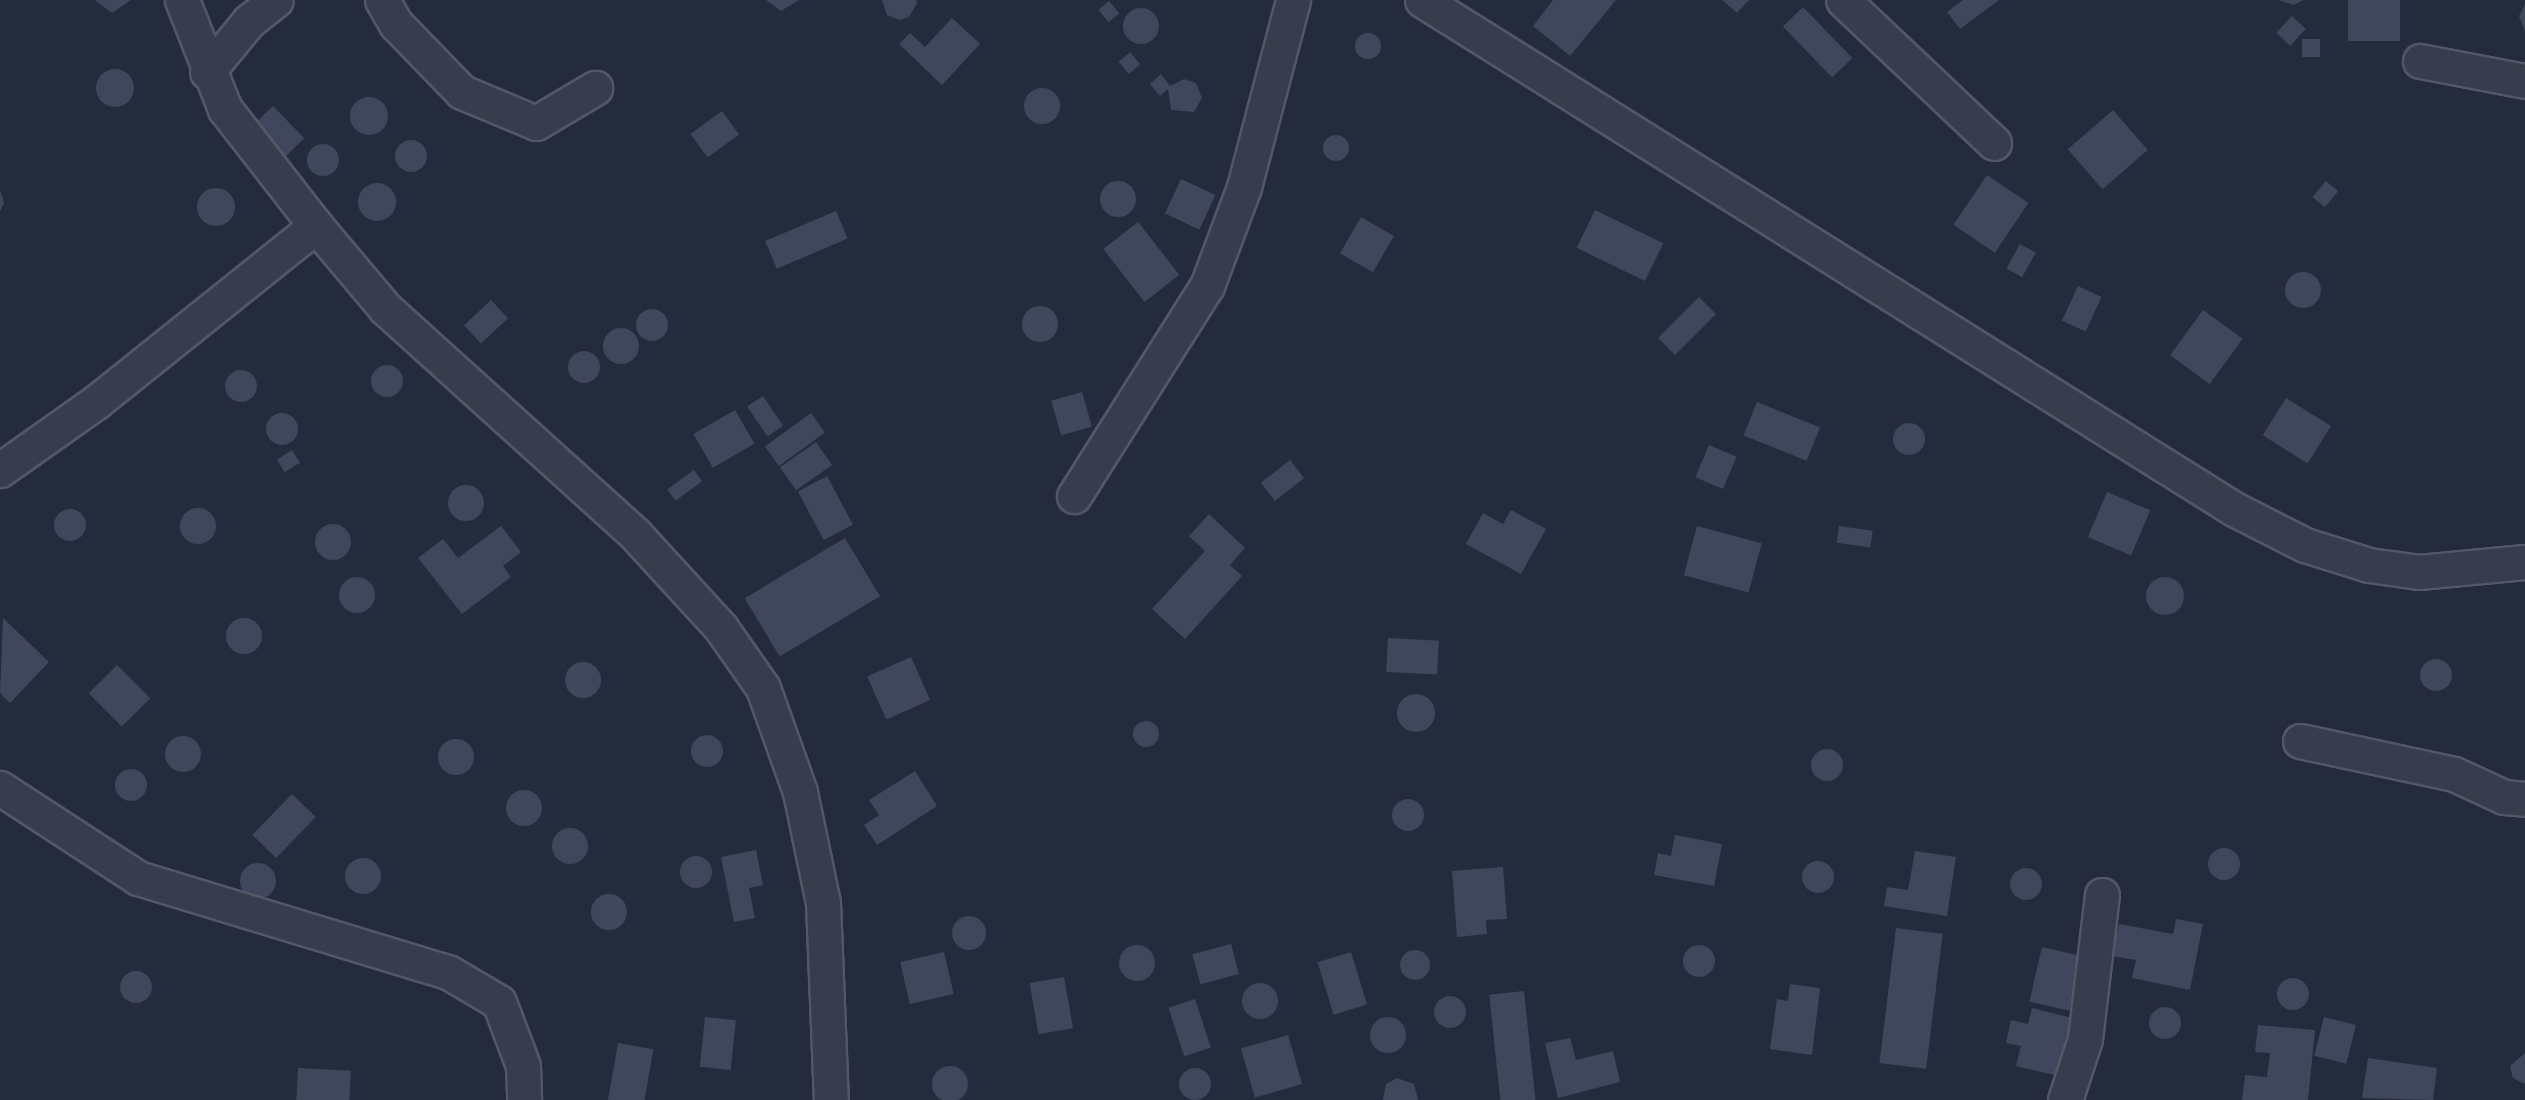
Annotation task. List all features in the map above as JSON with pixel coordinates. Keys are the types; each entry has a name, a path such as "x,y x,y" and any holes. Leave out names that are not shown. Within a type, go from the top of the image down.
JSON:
{"street":[{"path":"182,0 207,72 225,109 316,226 385,308 635,534 721,628 763,688 800,792 823,903 831,1100"},
{"path":"207,72 249,21 276,0"},
{"path":"382,0 396,24 462,92 536,123 595,88"},
{"path":"1074,496 1207,286 1244,187 1293,0"},
{"path":"1422,0 2234,509 2305,545 2368,565 2419,572 2525,562"},
{"path":"1843,0 1994,143"},
{"path":"2420,61 2525,81"},
{"path":"0,470 96,402 316,226"},
{"path":"2300,741 2454,774 2504,797 2525,799"},
{"path":"0,788 138,878 458,978 499,1002 523,1066 524,1100"},
{"path":"2065,1100 2085,1039 2102,895"}],"building":[{"path":"95,0 131,0 112,13"},
{"path":"766,0 799,0 781,11"},
{"path":"882,0 916,0 917,3 909,17 899,20 887,15"},
{"path":"1553,0 1616,0 1570,56 1533,26"},
{"path":"1722,0 1749,0 1737,13"},
{"path":"1963,0 1999,0 1960,29 1947,12"},
{"path":"2278,0 2303,0 2294,5"},
{"path":"2348,0 2400,0 2400,41 2348,41"},
{"path":"1109,1 1119,13 1109,22 1098,10"},
{"path":"2525,4 2525,31 2519,16"},
{"path":"1803,7 1852,58 1832,78 1783,26"},
{"path":"1141,8 1154,13 1159,26 1154,39 1141,44 1128,39 1123,26 1128,13"},
{"path":"2292,16 2306,29 2290,46 2276,33"},
{"path":"952,18 980,44 942,85 899,44 910,33 925,47"},
{"path":"1368,33 1377,37 1381,46 1377,55 1368,59 1359,55 1355,46 1359,37"},
{"path":"2302,39 2320,39 2320,57 2302,57"},
{"path":"1130,52 1140,64 1129,74 1119,62"},
{"path":"115,69 129,74 134,88 129,102 115,107 101,102 96,88 101,74"},
{"path":"1161,74 1170,86 1184,79 1196,83 1202,98 1194,112 1171,110 1168,89 1160,96 1150,84"},
{"path":"1042,88 1055,93 1060,106 1055,119 1042,124 1029,119 1024,106 1029,93"},
{"path":"369,97 383,102 388,116 383,130 369,135 355,130 350,116 355,102"},
{"path":"273,106 304,138 285,157 254,125"},
{"path":"2113,110 2148,150 2102,189 2068,149"},
{"path":"722,111 739,134 707,157 690,134"},
{"path":"1336,135 1345,139 1349,148 1345,157 1336,161 1327,157 1323,148 1327,139"},
{"path":"411,140 422,145 427,156 422,167 411,172 400,167 395,156 400,145"},
{"path":"323,144 334,149 339,160 334,171 323,176 312,171 307,160 312,149"},
{"path":"1987,175 2028,203 1995,253 1953,225"},
{"path":"1181,179 1215,195 1199,229 1165,213"},
{"path":"1118,181 1131,186 1136,199 1131,212 1118,217 1105,212 1100,199 1105,186"},
{"path":"2326,181 2338,191 2325,207 2313,197"},
{"path":"377,183 391,188 396,202 391,216 377,221 363,216 358,202 363,188"},
{"path":"216,188 230,193 235,207 230,221 216,226 202,221 197,207 202,193"},
{"path":"0,190 4,203 0,211"},
{"path":"1595,210 1663,243 1645,281 1577,248"},
{"path":"836,211 848,239 777,269 765,241"},
{"path":"1361,217 1394,236 1373,272 1340,253"},
{"path":"1138,222 1179,275 1145,302 1103,249"},
{"path":"2020,244 2036,253 2022,277 2006,268"},
{"path":"2303,272 2315,278 2321,290 2315,302 2303,308 2291,302 2285,290 2291,278"},
{"path":"2078,286 2102,297 2086,331 2062,320"},
{"path":"1699,297 1716,314 1675,355 1658,338"},
{"path":"491,300 508,318 481,344 464,325"},
{"path":"1040,306 1053,311 1058,324 1053,337 1040,342 1027,337 1022,324 1027,311"},
{"path":"652,309 663,314 668,325 663,336 652,341 641,336 636,325 641,314"},
{"path":"2203,310 2243,339 2210,384 2170,355"},
{"path":"621,328 634,333 639,346 634,359 621,364 608,359 603,346 608,333"},
{"path":"584,351 595,356 600,367 595,378 584,383 573,378 568,367 573,356"},
{"path":"387,365 398,370 403,381 398,392 387,397 376,392 371,381 376,370"},
{"path":"241,370 252,375 257,386 252,397 241,402 230,397 225,386 230,375"},
{"path":"1082,392 1092,427 1061,435 1051,401"},
{"path":"763,396 783,426 767,436 747,407"},
{"path":"2286,398 2331,426 2308,463 2263,435"},
{"path":"1757,402 1820,427 1807,461 1744,435"},
{"path":"735,410 755,444 713,468 693,434"},
{"path":"282,413 293,418 298,429 293,440 282,445 271,440 266,429 271,418"},
{"path":"811,413 825,432 779,466 765,447"},
{"path":"1909,423 1920,428 1925,439 1920,450 1909,455 1898,450 1893,439 1898,428"},
{"path":"816,442 832,465 796,490 780,467"},
{"path":"1709,445 1737,457 1723,489 1695,477"},
{"path":"292,450 300,463 285,472 277,460"},
{"path":"1290,460 1304,478 1275,501 1261,483"},
{"path":"694,470 702,481 676,501 667,489"},
{"path":"827,476 853,525 824,540 798,491"},
{"path":"466,485 479,490 484,503 479,516 466,521 453,516 448,503 453,490"},
{"path":"2107,492 2150,510 2131,555 2088,537"},
{"path":"198,508 211,513 216,526 211,539 198,544 185,539 180,526 185,513"},
{"path":"70,509 81,514 86,525 81,536 70,541 59,536 54,525 59,514"},
{"path":"1511,510 1546,529 1521,574 1466,544 1483,513 1503,524"},
{"path":"1209,514 1245,548 1230,565 1242,576 1185,639 1152,609 1205,551 1189,536"},
{"path":"333,524 346,529 351,542 346,555 333,560 320,555 315,542 320,529"},
{"path":"501,526 521,552 503,566 511,577 462,614 418,558 443,539 458,558"},
{"path":"1697,526 1762,543 1749,593 1684,575"},
{"path":"1839,526 1873,531 1870,548 1837,543"},
{"path":"845,538 880,596 780,657 745,598"},
{"path":"357,577 370,582 375,595 370,608 357,613 344,608 339,595 344,582"},
{"path":"2165,577 2179,582 2184,596 2179,610 2165,615 2151,610 2146,596 2151,582"},
{"path":"3,618 49,662 10,703 0,693"},
{"path":"244,618 257,623 262,636 257,649 244,654 231,649 226,636 231,623"},
{"path":"1388,638 1439,641 1437,675 1386,672"},
{"path":"911,657 930,700 886,719 867,677"},
{"path":"2436,659 2447,664 2452,675 2447,686 2436,691 2425,686 2420,675 2425,664"},
{"path":"583,662 596,667 601,680 596,693 583,698 570,693 565,680 570,667"},
{"path":"117,665 150,698 122,727 89,693"},
{"path":"1416,694 1429,700 1435,713 1429,726 1416,732 1403,726 1397,713 1403,700"},
{"path":"1146,721 1155,725 1159,734 1155,743 1146,747 1137,743 1133,734 1137,725"},
{"path":"707,735 718,740 723,751 718,762 707,767 696,762 691,751 696,740"},
{"path":"183,736 196,741 201,754 196,767 183,772 170,767 165,754 170,741"},
{"path":"456,739 469,744 474,757 469,770 456,775 443,770 438,757 443,744"},
{"path":"1827,749 1838,754 1843,765 1838,776 1827,781 1816,776 1811,765 1816,754"},
{"path":"131,769 142,774 147,785 142,796 131,801 120,796 115,785 120,774"},
{"path":"915,771 937,806 877,845 864,825 879,815 869,800"},
{"path":"524,790 537,795 542,808 537,821 524,826 511,821 506,808 511,795"},
{"path":"292,794 316,817 276,858 252,835"},
{"path":"1408,799 1419,804 1424,815 1419,826 1408,831 1397,826 1392,815 1397,804"},
{"path":"570,828 583,833 588,846 583,859 570,864 557,859 552,846 557,833"},
{"path":"1675,835 1722,844 1714,886 1654,875 1658,853 1671,856"},
{"path":"2224,848 2235,853 2240,864 2235,875 2224,880 2213,875 2208,864 2213,853"},
{"path":"756,850 763,885 749,888 755,918 734,922 721,857"},
{"path":"1915,851 1956,857 1947,916 1884,906 1887,887 1908,890"},
{"path":"696,856 707,861 712,872 707,883 696,888 685,883 680,872 685,861"},
{"path":"363,858 376,863 381,876 376,889 363,894 350,889 345,876 350,863"},
{"path":"1818,861 1829,866 1834,877 1829,888 1818,893 1807,888 1802,877 1807,866"},
{"path":"258,863 271,868 276,881 271,894 258,899 245,894 240,881 245,868"},
{"path":"1503,867 1507,919 1486,920 1487,934 1457,937 1452,871"},
{"path":"2026,868 2037,873 2042,884 2037,895 2026,900 2015,895 2010,884 2015,873"},
{"path":"609,894 622,899 627,912 622,925 609,930 596,925 591,912 596,899"},
{"path":"969,916 981,921 986,933 981,945 969,950 957,945 952,933 957,921"},
{"path":"2176,919 2203,924 2190,990 2132,978 2136,960 2112,956 2119,924 2173,934"},
{"path":"1896,928 1943,934 1926,1069 1879,1063"},
{"path":"1231,944 1239,974 1200,984 1192,954"},
{"path":"1137,945 1150,950 1155,963 1150,976 1137,981 1124,976 1119,963 1124,950"},
{"path":"1699,945 1710,950 1715,961 1710,972 1699,977 1688,972 1683,961 1688,950"},
{"path":"2042,947 2082,956 2069,1011 2029,1002"},
{"path":"1415,950 1425,955 1430,965 1425,975 1415,980 1405,975 1400,965 1405,955"},
{"path":"944,952 954,994 910,1004 900,962"},
{"path":"1351,952 1367,1005 1334,1015 1318,962"},
{"path":"136,971 147,976 152,987 147,998 136,1003 125,998 120,987 125,976"},
{"path":"1064,977 1073,1028 1039,1034 1030,983"},
{"path":"2293,978 2304,983 2309,994 2304,1005 2293,1010 2282,1005 2277,994 2282,983"},
{"path":"1260,983 1273,988 1278,1001 1273,1014 1260,1019 1247,1014 1242,1001 1247,988"},
{"path":"1790,984 1820,988 1812,1055 1770,1049 1777,999 1788,1001"},
{"path":"1524,991 1535,1100 1500,1100 1489,995"},
{"path":"1450,996 1461,1001 1466,1012 1461,1023 1450,1028 1439,1023 1434,1012 1439,1001"},
{"path":"1195,999 1211,1048 1184,1056 1168,1008"},
{"path":"2165,1007 2176,1012 2181,1023 2176,1034 2165,1039 2154,1034 2149,1023 2154,1012"},
{"path":"2032,1008 2072,1018 2058,1076 2016,1066 2021,1046 2006,1043 2011,1020 2028,1024"},
{"path":"705,1017 736,1020 731,1070 700,1067"},
{"path":"1388,1017 1401,1022 1406,1035 1401,1048 1388,1053 1375,1048 1370,1035 1375,1022"},
{"path":"2324,1017 2356,1025 2346,1064 2314,1056"},
{"path":"2258,1025 2315,1030 2308,1100 2242,1100 2245,1075 2267,1077 2270,1053 2255,1052"},
{"path":"1288,1035 1302,1084 1255,1098 1241,1049"},
{"path":"1570,1038 1576,1060 1613,1051 1620,1082 1558,1098 1545,1043"},
{"path":"618,1043 653,1049 645,1100 608,1100"},
{"path":"2525,1053 2525,1084 2513,1078 2510,1066"},
{"path":"2368,1058 2437,1068 2433,1100 2362,1098"},
{"path":"950,1066 963,1071 968,1084 963,1097 950,1102 937,1097 932,1084 937,1071"},
{"path":"298,1068 351,1071 349,1100 296,1100"},
{"path":"1195,1068 1207,1072 1211,1084 1207,1096 1195,1100 1183,1096 1179,1084 1183,1072"},
{"path":"1397,1078 1414,1084 1418,1100 1383,1100 1386,1084"}]}
